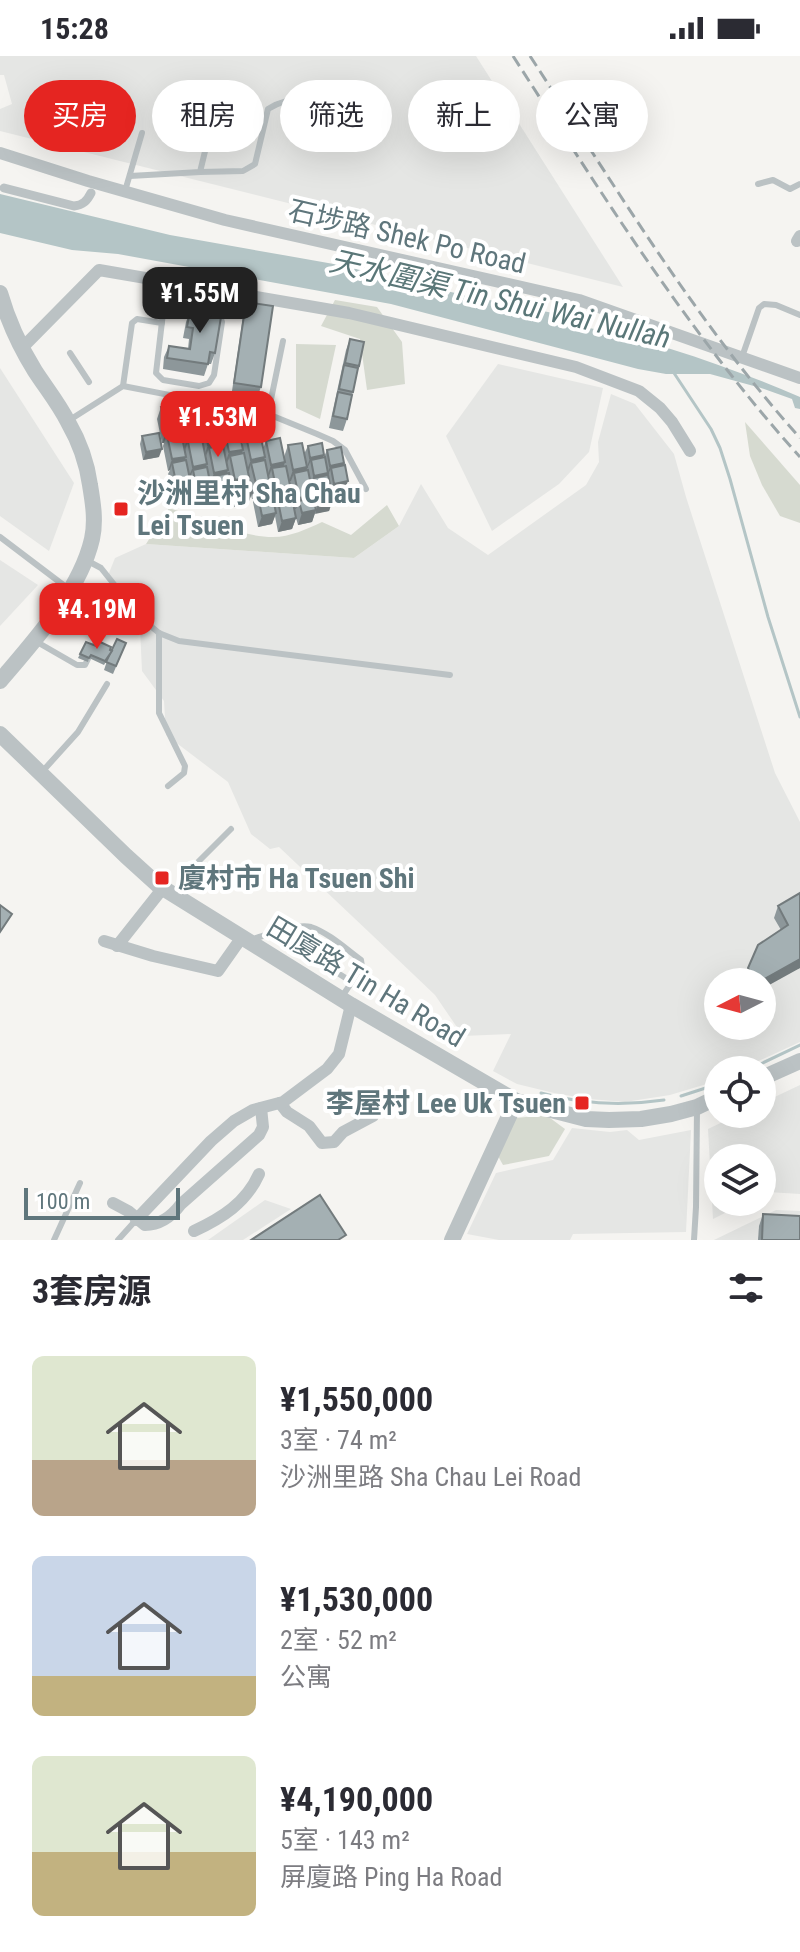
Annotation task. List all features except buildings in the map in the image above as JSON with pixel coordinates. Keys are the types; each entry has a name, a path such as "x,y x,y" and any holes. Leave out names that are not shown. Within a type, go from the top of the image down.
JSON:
{"street":[{"name":"石埗路 Shek Po Road","path":"0,153 225,220 579,300 800,378"},
{"path":"4,188 74,206 81,205 91,193"},
{"path":"22,348 99,270 349,313 576,367 639,391 672,422 690,451"},
{"path":"0,293 22,348 68,421 84,458 94,517 86,560 70,590 0,681"},
{"name":"田廈路 Tin Ha Road","path":"0,734 126,856 168,891 516,1101 586,1119 641,1119 704,1104"},
{"path":"168,891 110,944 218,971 245,939"},
{"path":"136,1220 234,1121 253,1110 280,1103 327,1069 339,1054 346,1001"},
{"path":"776,1072 800,1061"},
{"path":"452,1240 516,1101"},
{"path":"280,1103 287,1112 309,1126 322,1143 334,1142 343,1132 373,1116"},
{"path":"113,1203 145,1225 153,1225 173,1215 181,1204 259,1135 263,1127 261,1108"},
{"path":"173,1215 184,1219 196,1233 234,1208 252,1190 259,1174"}],"lane":[{"path":"130,176 243,171 255,164 268,109 280,102"},
{"path":"125,191 142,133"},
{"path":"200,172 205,152"},
{"path":"758,184 773,180 790,189 800,184"},
{"path":"175,303 211,308 219,313 222,322 214,375 206,385 160,378 155,369 162,323 164,310 175,303"},
{"path":"742,358 759,308 764,304 776,305 800,315"},
{"path":"123,386 132,323 137,319 162,323"},
{"path":"268,414 283,341"},
{"path":"158,347 168,349"},
{"path":"70,353 89,382"},
{"path":"68,421 123,386 268,414 333,441 345,450 366,489"},
{"path":"0,537 70,590"},
{"path":"86,560 101,568 141,618 159,633 179,641 450,675"},
{"path":"34,640 77,665 85,665 103,628 59,605"},
{"path":"159,633 159,713 185,766 184,773 168,786"},
{"path":"41,773 78,732 107,684"},
{"path":"168,891 231,829"},
{"path":"245,939 296,927 310,927 334,941 361,960 362,967 352,982 346,1001"},
{"path":"304,952 352,982"},
{"path":"694,1240 697,1107"},
{"path":"54,1240 80,1183"},
{"path":"118,1240 136,1220"}],"shaded area":[{"path":"0,56 476,56 491,80 408,80 408,152 520,152 520,125 623,287 84,152 136,152 136,80 24,80 24,137 0,131 0,109 12,104 4,75 0,75"},
{"path":"0,194 170,235 345,266 441,290 577,318 575,325 661,346 800,397 800,409 795,408 792,399 710,374 666,374 638,369 391,304 118,254 72,250 0,233"},
{"path":"335,300 377,307 402,342 405,384 367,390 360,339 321,326"},
{"path":"296,344 336,345 320,419 296,408"},
{"path":"498,364 603,388 589,452 559,484 492,531 446,436"},
{"path":"0,368 74,483 49,551 0,516"},
{"path":"611,394 635,404 674,454 775,773 800,822 800,1042 770,1056 704,1056 704,1085 670,1095 625,1102 554,1093 517,1084 493,1071 511,1034 463,1036 435,995 371,934 279,847 270,849 251,834 228,782 166,735 164,701 142,671 140,628 107,578 115,558 146,544 354,558 399,526 421,484 448,528 488,555 586,485 599,462 598,442"},
{"path":"745,422 800,485 800,523 780,516 762,485 750,456"},
{"path":"387,505 399,526 354,558 146,544 169,508 234,530 279,537 322,522 351,535"},
{"path":"0,560 38,585 0,626"},
{"path":"800,1085 800,1194 776,1192 776,1144 709,1144 710,1128 776,1128 776,1096"},
{"path":"546,1115 565,1129 549,1156 503,1165 498,1156 516,1118"},
{"path":"572,1128 610,1132 627,1130 639,1140 691,1130 686,1232 573,1234 570,1240 499,1240 467,1234 496,1173 553,1160"},
{"path":"265,1200 291,1209 243,1240 208,1240"},
{"path":"776,1210 800,1211 800,1240 714,1240 764,1216 776,1216"}],"waterway":[{"path":"672,370 720,448 800,717"},
{"path":"776,1057 800,1045"},
{"path":"681,1096 704,1089"},
{"path":"541,1093 602,1103 664,1100"}],"railway":[{"path":"513,56 648,262 721,362 800,457"},
{"path":"530,56 691,300 762,394 800,438"}],"place":[{"name":"沙洲里村 Sha Chau Lei Tsuen","path":"121,509"},
{"name":"廈村市 Ha Tsuen Shi","path":"162,878"},
{"name":"李屋村 Lee Uk Tsuen","path":"582,1103"}],"water label":[{"name":"天水圍渠 Tin Shui Wai Nullah","path":"500,299"}]}
